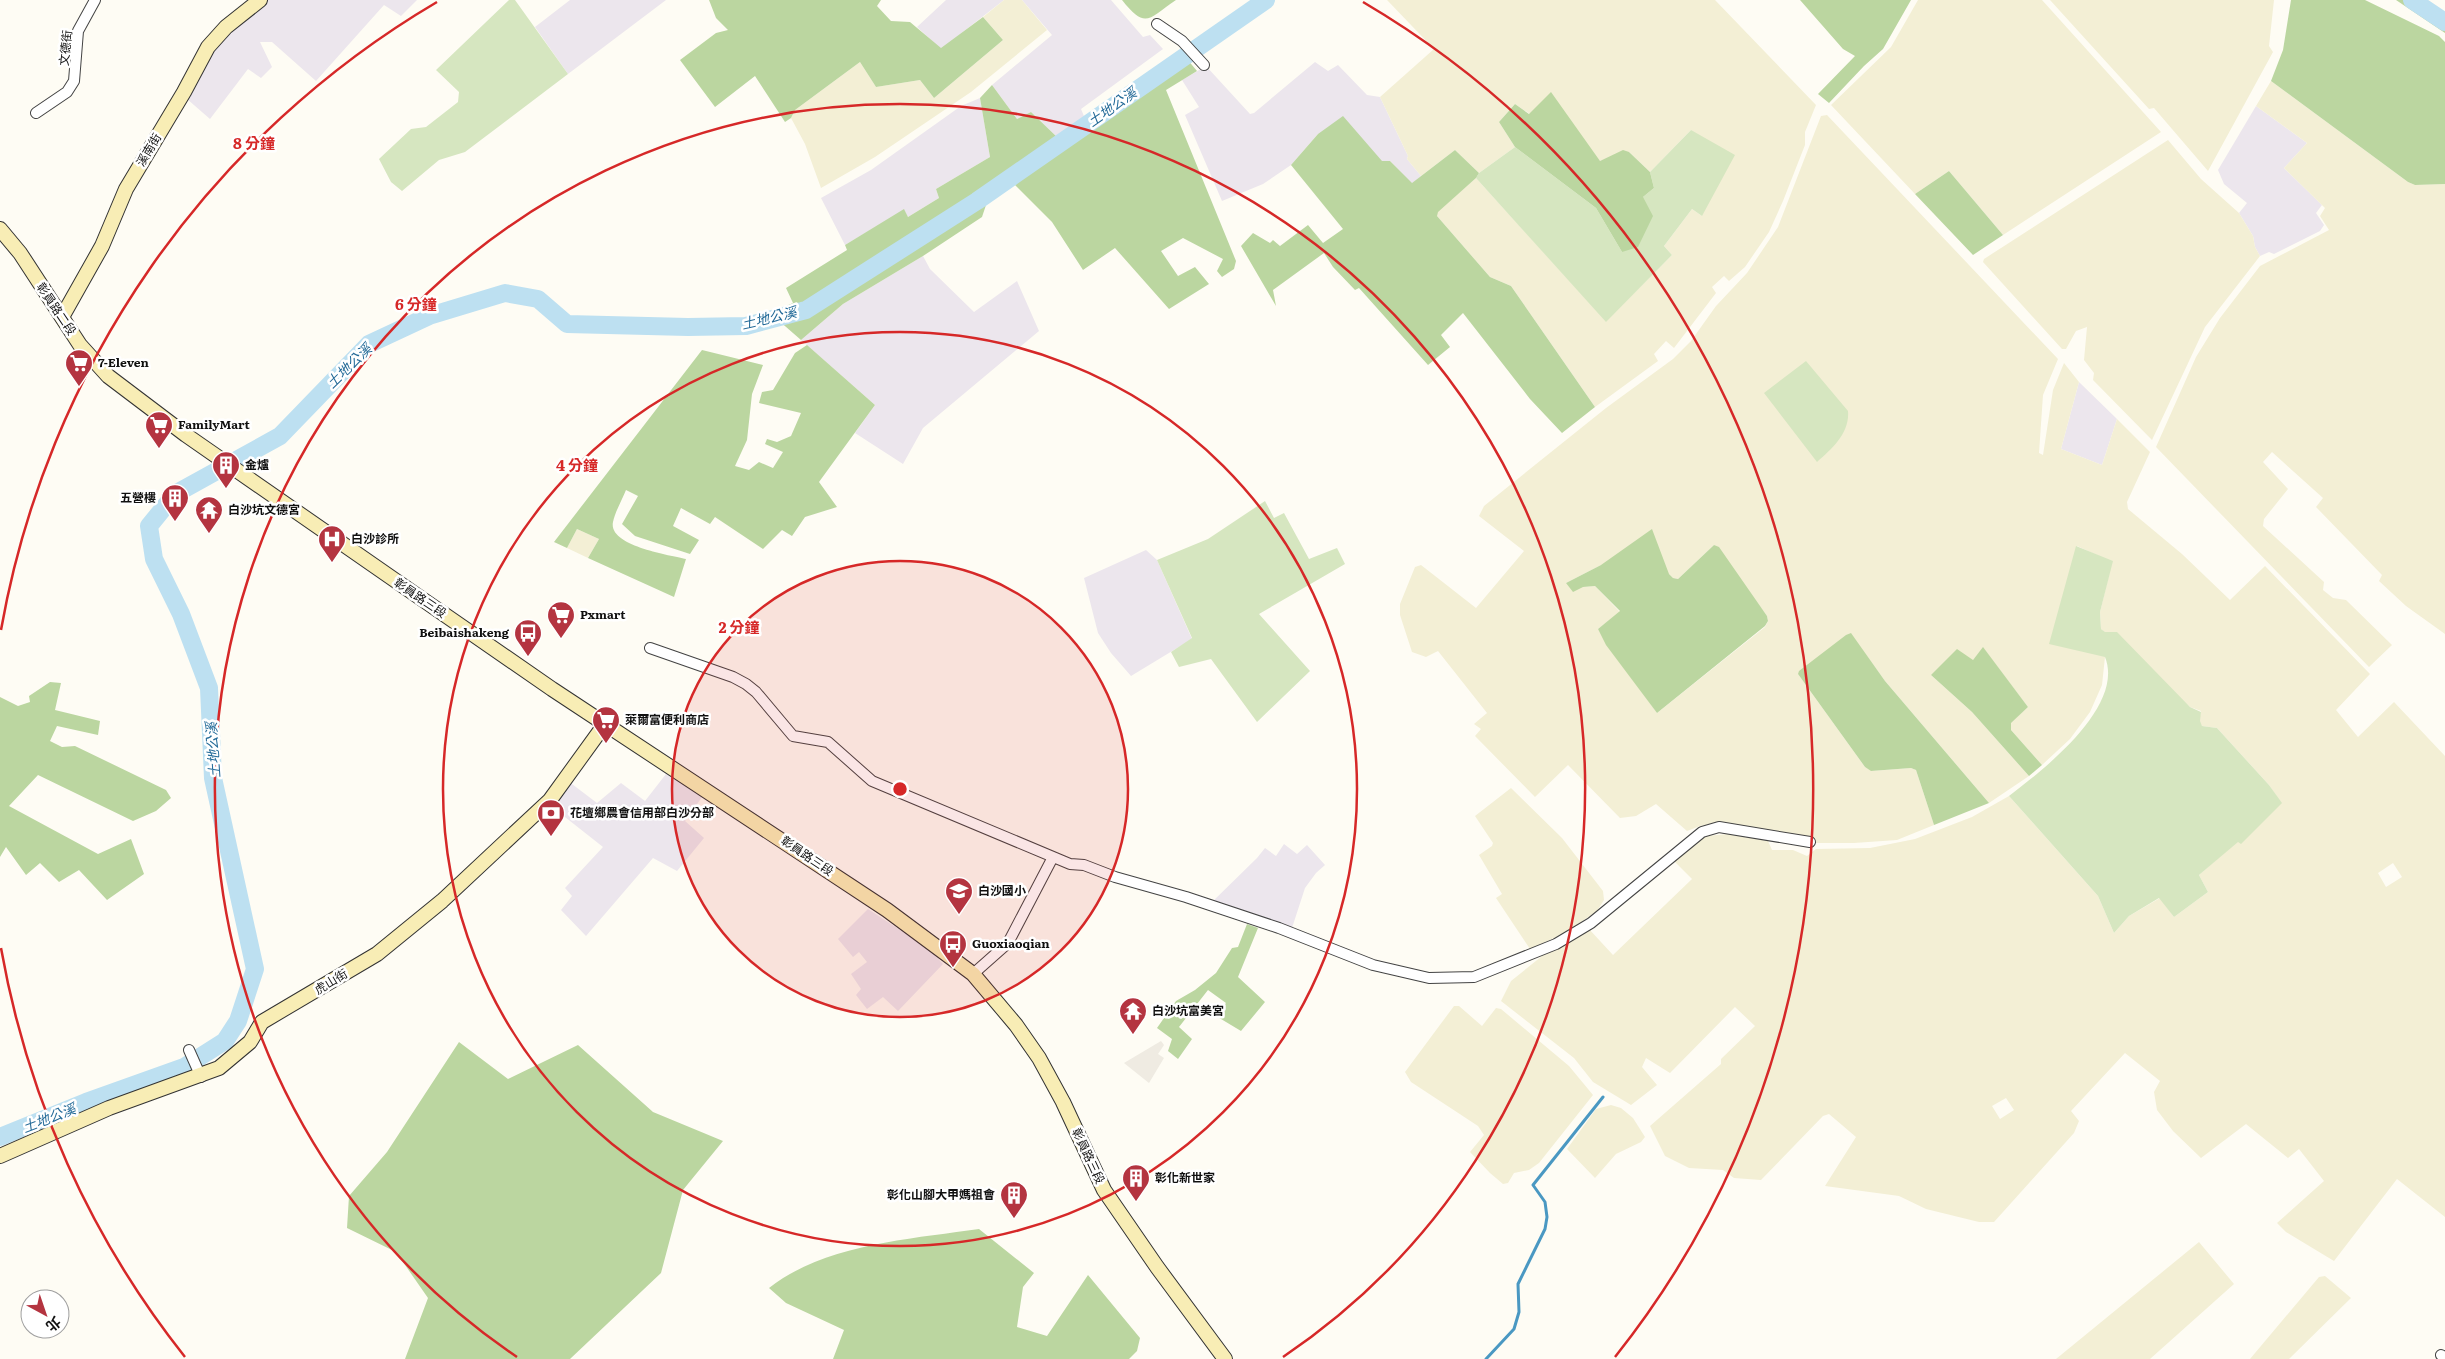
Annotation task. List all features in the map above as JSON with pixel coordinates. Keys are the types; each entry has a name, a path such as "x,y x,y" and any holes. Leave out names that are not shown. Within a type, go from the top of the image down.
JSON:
{"main road":[{"name":"溪南街","path":"62,317 102,246 126,189 184,92 208,47 226,27 260,0"},
{"name":"彰員路二段","path":"0,229 20,252 80,345 108,376 255,483"},
{"name":"彰員路三段","path":"255,483 605,724 887,910 973,974 1016,1024 1039,1058 1063,1102 1104,1190 1157,1268 1225,1359"},
{"name":"虎山街","path":"0,1156 109,1108 201,1077 219,1068 250,1042 262,1022 377,954 442,901 550,800 605,724"}],"street":[{"name":"文德街","path":"36,112 67,92 74,81 78,30 95,0"},
{"path":"1157,24 1182,41 1200,61"},
{"path":"650,648 733,677 746,684 756,692 793,736 828,742 872,781 1070,864 1084,865 1115,878 1186,897 1270,925 1373,965 1429,978 1474,977 1556,944 1591,923 1702,832 1711,828 1719,827 1810,842"},
{"path":"973,974 1008,943 1053,857"},
{"path":"189,1050 201,1077"}],"shaded area":[{"path":"261,0 417,0 401,16 384,5 316,81 272,42 260,42 272,67 261,78 248,69 210,119 179,92 220,30"},
{"path":"570,0 666,0 568,74 535,27"},
{"path":"946,0 1004,0 941,49 917,27"},
{"path":"1004,0 1022,0 1047,30 971,92 875,157 821,188 805,144 791,118 795,110 860,62 876,87 920,80 934,98 1003,40 983,17"},
{"path":"1022,0 1111,0 1143,37 1150,35 1163,49 1081,109 1086,121 1058,138 1031,112 1017,119 992,85 1052,35"},
{"path":"1387,0 1715,0 1816,105 1805,132 1805,145 1783,201 1769,232 1745,267 1729,281 1724,276 1712,287 1716,293 1674,348 1666,341 1654,354 1658,361 1595,407 1511,286 1490,277 1437,216 1437,212 1476,178 1606,321 1672,255 1664,246 1692,209 1702,216 1691,130 1650,172 1629,152 1600,161 1515,104 1499,122 1515,147 1479,173 1455,150 1421,176 1407,159 1408,156 1380,97 1434,49"},
{"path":"1918,0 2042,0 2161,132 2003,235 1949,171 1915,194 1831,105 1891,47"},
{"path":"2050,0 2274,0 2269,46 2273,52 2208,171 2154,108 2149,109"},
{"path":"1315,62 1328,71 1338,65 1367,95 1380,97 1408,156 1407,159 1421,176 1412,184 1390,161 1382,162 1318,134 1291,165 1263,184 1222,201 1185,115 1199,107 1182,80 1206,66 1250,114 1254,113"},
{"path":"2271,81 2408,182 2415,185 2445,184 2445,634 2406,606 2379,581 2382,575 2316,507 2323,498 2272,452 2263,462 2288,489 2264,519 2263,526 2324,582 2323,590 2333,598 2346,600 2392,645 2369,667 2156,447 2196,357 2220,318 2260,266 2329,230 2320,216 2325,208 2284,168 2307,143 2256,106"},
{"path":"980,98 990,157 936,189 939,198 908,217 904,210 845,245 821,198 871,170 961,106"},
{"path":"2256,106 2307,143 2284,168 2322,205 2316,213 2324,225 2320,231 2274,254 2269,252 2260,256 2255,247 2253,236 2239,213 2247,203 2224,184 2218,170"},
{"path":"1827,115 2058,359 2043,395 2039,453 2043,455 2053,390 2064,363 2079,382 2061,449 2102,465 2117,419 2150,452 2127,502 2128,509 2182,554 2230,600 2265,566 2370,674 2336,710 2358,737 2394,702 2445,756 2445,1217 2397,1179 2334,1261 2286,1232 2277,1223 2324,1181 2299,1149 2288,1158 2246,1124 2201,1158 2173,1131 2157,1110 2154,1092 2160,1081 2125,1053 2071,1111 2079,1121 2074,1133 1994,1222 1979,1222 1926,1209 1899,1196 1825,1186 1856,1137 1829,1114 1823,1116 1761,1180 1734,1178 1723,1170 1689,1168 1665,1156 1650,1126 1721,1064 1721,1059 1755,1026 1735,1007 1670,1073 1646,1058 1642,1067 1657,1085 1631,1105 1593,1082 1574,1058 1501,1001 1511,981 1547,952 1589,929 1613,955 1692,879 1674,861 1705,836 1729,834 1768,841 1772,850 1793,850 1807,856 1816,849 1870,848 1915,839 1972,817 2009,796 2098,896 2114,933 2129,916 2160,898 2174,917 2208,892 2199,875 2281,803 2269,785 2217,728 2202,726 2199,721 2201,711 2190,707 2101,629 2100,612 2112,562 2077,546 2105,657 2102,685 2090,712 2070,739 2042,765 2011,730 2010,723 2028,707 1983,648 1973,660 1931,675 1972,712 2029,776 1989,803 1885,681 1851,634 1798,674 1865,767 1872,771 1911,768 1916,770 1934,825 1897,840 1854,843 1809,843 1807,836 1723,822 1700,826 1687,831 1656,804 1636,816 1620,818 1568,765 1535,797 1475,736 1481,729 1474,724 1487,713 1438,651 1426,657 1412,652 1400,615 1400,604 1415,567 1421,565 1476,608 1524,551 1479,516 1484,506 1606,408 1673,359 1691,341 1716,306 1747,273 1778,227 1821,116","holes":["1714,545 1767,616 1768,621 1765,627 1657,713 1598,629 1620,612 1595,586 1583,587 1566,583 1601,565 1669,574 1673,578 1678,579","2393,863 2402,877 2386,887 2378,873","2006,1098 2014,1110 2000,1119 1992,1106"]},
{"path":"2168,140 2201,179 2239,213 2253,236 2255,247 2260,256 2205,327 2152,440 2093,380 2094,373 2084,360 2087,327 2076,331 2066,349 2062,349 1983,262 1984,259"},
{"path":"923,256 930,269 974,312 1017,281 1039,331 923,428 903,464 855,433 875,405 801,340 843,304"},
{"path":"2079,382 2117,419 2102,465 2061,449"},
{"path":"577,529 599,539 588,558 567,548"},
{"path":"1146,550 1157,560 1192,639 1131,676 1111,653 1098,633 1084,578"},
{"path":"666,774 702,797 685,821 704,838 677,871 653,858 586,936 561,910 572,896 565,888 603,847 551,806 568,781 597,803 621,783 645,801"},
{"path":"1511,788 1562,838 1603,891 1604,900 1597,911 1565,933 1530,949 1496,898 1502,894 1479,855 1492,846 1493,843 1475,816"},
{"path":"1284,844 1297,854 1307,845 1325,865 1316,873 1305,888 1291,931 1209,905 1265,848 1276,856"},
{"path":"868,909 929,949 943,964 898,1011 883,997 867,1009 856,995 861,989 851,974 867,962 859,952 853,957 838,939"},
{"path":"1454,1006 1459,1006 1482,1026 1496,1008 1501,1009 1569,1066 1593,1095 1539,1163 1529,1170 1514,1173 1508,1183 1503,1184 1470,1152 1484,1135 1478,1126 1411,1082 1405,1072"},
{"path":"1161,1041 1164,1045 1158,1054 1164,1058 1149,1083 1124,1063"},
{"path":"1611,1105 1621,1108 1633,1118 1645,1137 1641,1142 1616,1154 1595,1178 1567,1149 1596,1109"},
{"path":"2199,1242 2234,1284 2150,1359 2056,1359"},
{"path":"2325,1276 2351,1298 2289,1359 2250,1359 2319,1277"}],"green space":[{"path":"509,0 515,0 568,74 465,152 439,160 402,191 391,182 379,159 411,129 426,127 458,102 459,92 436,70"},
{"path":"709,0 881,0 877,6 891,21 910,22 941,48 983,17 1003,40 934,98 920,80 876,87 860,62 795,110 791,118 785,122 755,76 715,107 680,60 716,33 728,30 716,18"},
{"path":"1122,0 1176,0 1153,16 1142,18"},
{"path":"1800,0 1911,0 1883,49 1829,103 1818,94 1855,56 1843,49"},
{"path":"2291,0 2365,0 2439,36 2445,42 2445,184 2415,185 2408,182 2271,81 2283,50"},
{"path":"2396,0 2425,0 2445,13 2445,33"},
{"path":"1187,59 1197,71 1166,90 1236,261 1234,269 1222,277 1217,271 1223,259 1183,238 1161,251 1178,276 1195,267 1209,284 1169,309 1115,248 1083,270 1052,222 1014,184 987,202 982,217 923,256 843,304 801,340 770,313 793,303 786,288 847,250 845,245 904,209 908,217 939,198 936,189 990,157 980,98 992,85 1017,119 1031,112 1058,138"},
{"path":"1551,92 1600,161 1623,150 1629,152 1650,172 1654,188 1643,197 1653,216 1638,247 1622,252 1596,208 1515,147 1499,122 1515,104 1529,114"},
{"path":"1343,116 1382,161 1390,161 1412,183 1455,150 1479,173 1476,178 1438,212 1437,216 1490,277 1511,286 1595,407 1562,433 1530,399 1463,313 1441,335 1450,347 1428,365 1359,288 1355,290 1333,267 1324,253 1273,290 1276,306 1241,246 1253,233 1270,243 1273,240 1280,246 1308,225 1323,243 1343,229 1291,165 1318,134"},
{"path":"1691,130 1735,155 1702,216 1692,209 1664,246 1672,255 1606,322 1476,178 1479,173 1515,147 1596,208 1622,252 1643,197 1654,188 1650,172"},
{"path":"1949,171 2003,235 1973,255 1915,194"},
{"path":"807,345 875,405 819,482 837,507 805,517 792,536 782,530 763,549 715,517 710,524 681,508 673,526 699,540 690,554 635,536 622,524 638,496 626,490 614,518 614,530 620,537 642,548 686,559 674,597 588,558 599,539 577,529 567,548 554,542 702,350 763,365 752,394 747,440 735,466 749,470 759,462 773,468 783,452 765,444 767,439 777,442 791,436 801,413 759,403 762,392 773,390 795,353"},
{"path":"1806,361 1848,411 1846,426 1839,440 1817,462 1764,393"},
{"path":"1265,501 1274,518 1284,513 1309,559 1337,548 1345,564 1259,614 1310,671 1257,722 1211,659 1179,667 1171,652 1192,638 1157,560 1208,539"},
{"path":"1652,529 1669,574 1673,578 1678,579 1714,545 1719,547 1767,616 1768,621 1765,626 1657,713 1606,645 1598,629 1620,611 1595,586 1583,587 1573,592 1566,583 1601,565"},
{"path":"2076,546 2113,561 2100,612 2101,629 2105,632 2117,632 2190,707 2201,712 2200,721 2202,726 2217,728 2269,785 2282,803 2241,844 2238,842 2199,875 2208,892 2174,917 2159,898 2129,916 2114,933 2098,896 2009,796 2060,754 2077,736 2092,716 2103,696 2108,676 2105,657 2049,644"},
{"path":"1851,633 1885,681 1989,803 1934,825 1916,770 1911,768 1871,771 1865,767 1798,674 1799,671"},
{"path":"1983,647 2028,707 2011,723 2011,730 2042,765 2029,776 1972,712 1931,675 1957,649 1973,660"},
{"path":"50,682 61,683 55,710 100,721 98,735 57,726 50,741 62,747 75,746 166,790 171,798 156,811 133,821 38,775 9,806 98,854 131,839 144,874 107,900 79,870 59,882 40,863 26,875 6,847 0,857 0,697 18,706 30,702 29,696"},
{"path":"1247,924 1258,928 1238,977 1265,1002 1241,1031 1216,1016 1226,1003 1208,990 1179,1027 1192,1039 1178,1059 1168,1051 1172,1039 1157,1028 1176,1001 1195,990 1216,973 1232,948 1238,947"},
{"path":"459,1042 508,1079 578,1045 653,1112 723,1141 683,1190 661,1273 570,1359 405,1359 428,1298 396,1252 347,1228 349,1196 387,1152"},
{"path":"979,1229 1034,1273 1023,1287 1017,1327 1047,1336 1088,1275 1140,1338 1137,1351 1129,1359 833,1359 844,1330 786,1303 769,1288 791,1273 842,1253 897,1240"}],"waterway":[{"name":"土地公溪","path":"0,1137 86,1102 184,1067 225,1041 238,1021 255,969 213,778 209,688 181,614 154,559 149,526 175,494 280,436 369,344 429,316 505,293 538,299 567,324 688,327 746,326 806,310 977,201 1266,0"},
{"name":"土地公溪","path":"2412,0 2445,22"},
{"path":"1486,1359 1514,1329 1519,1312 1518,1284 1545,1229 1547,1217 1545,1202 1533,1185 1603,1097"}],"place":[{"name":"7-Eleven","path":"79,387"},
{"name":"FamilyMart","path":"159,449"},
{"name":"金爐","path":"226,489"},
{"name":"五營樓","path":"175,522"},
{"name":"白沙坑文德宮","path":"209,534"},
{"name":"白沙診所","path":"332,563"},
{"name":"Pxmart","path":"561,639"},
{"name":"Beibaishakeng","path":"528,657"},
{"name":"萊爾富便利商店","path":"606,744"},
{"name":"花壇鄉農會信用部白沙分部","path":"551,837"},
{"name":"白沙國小","path":"959,915"},
{"name":"Guoxiaoqian","path":"953,968"},
{"name":"白沙坑富美宮","path":"1133,1035"},
{"name":"彰化新世家","path":"1136,1202"},
{"name":"彰化山腳大甲媽祖會","path":"1014,1219"}]}
